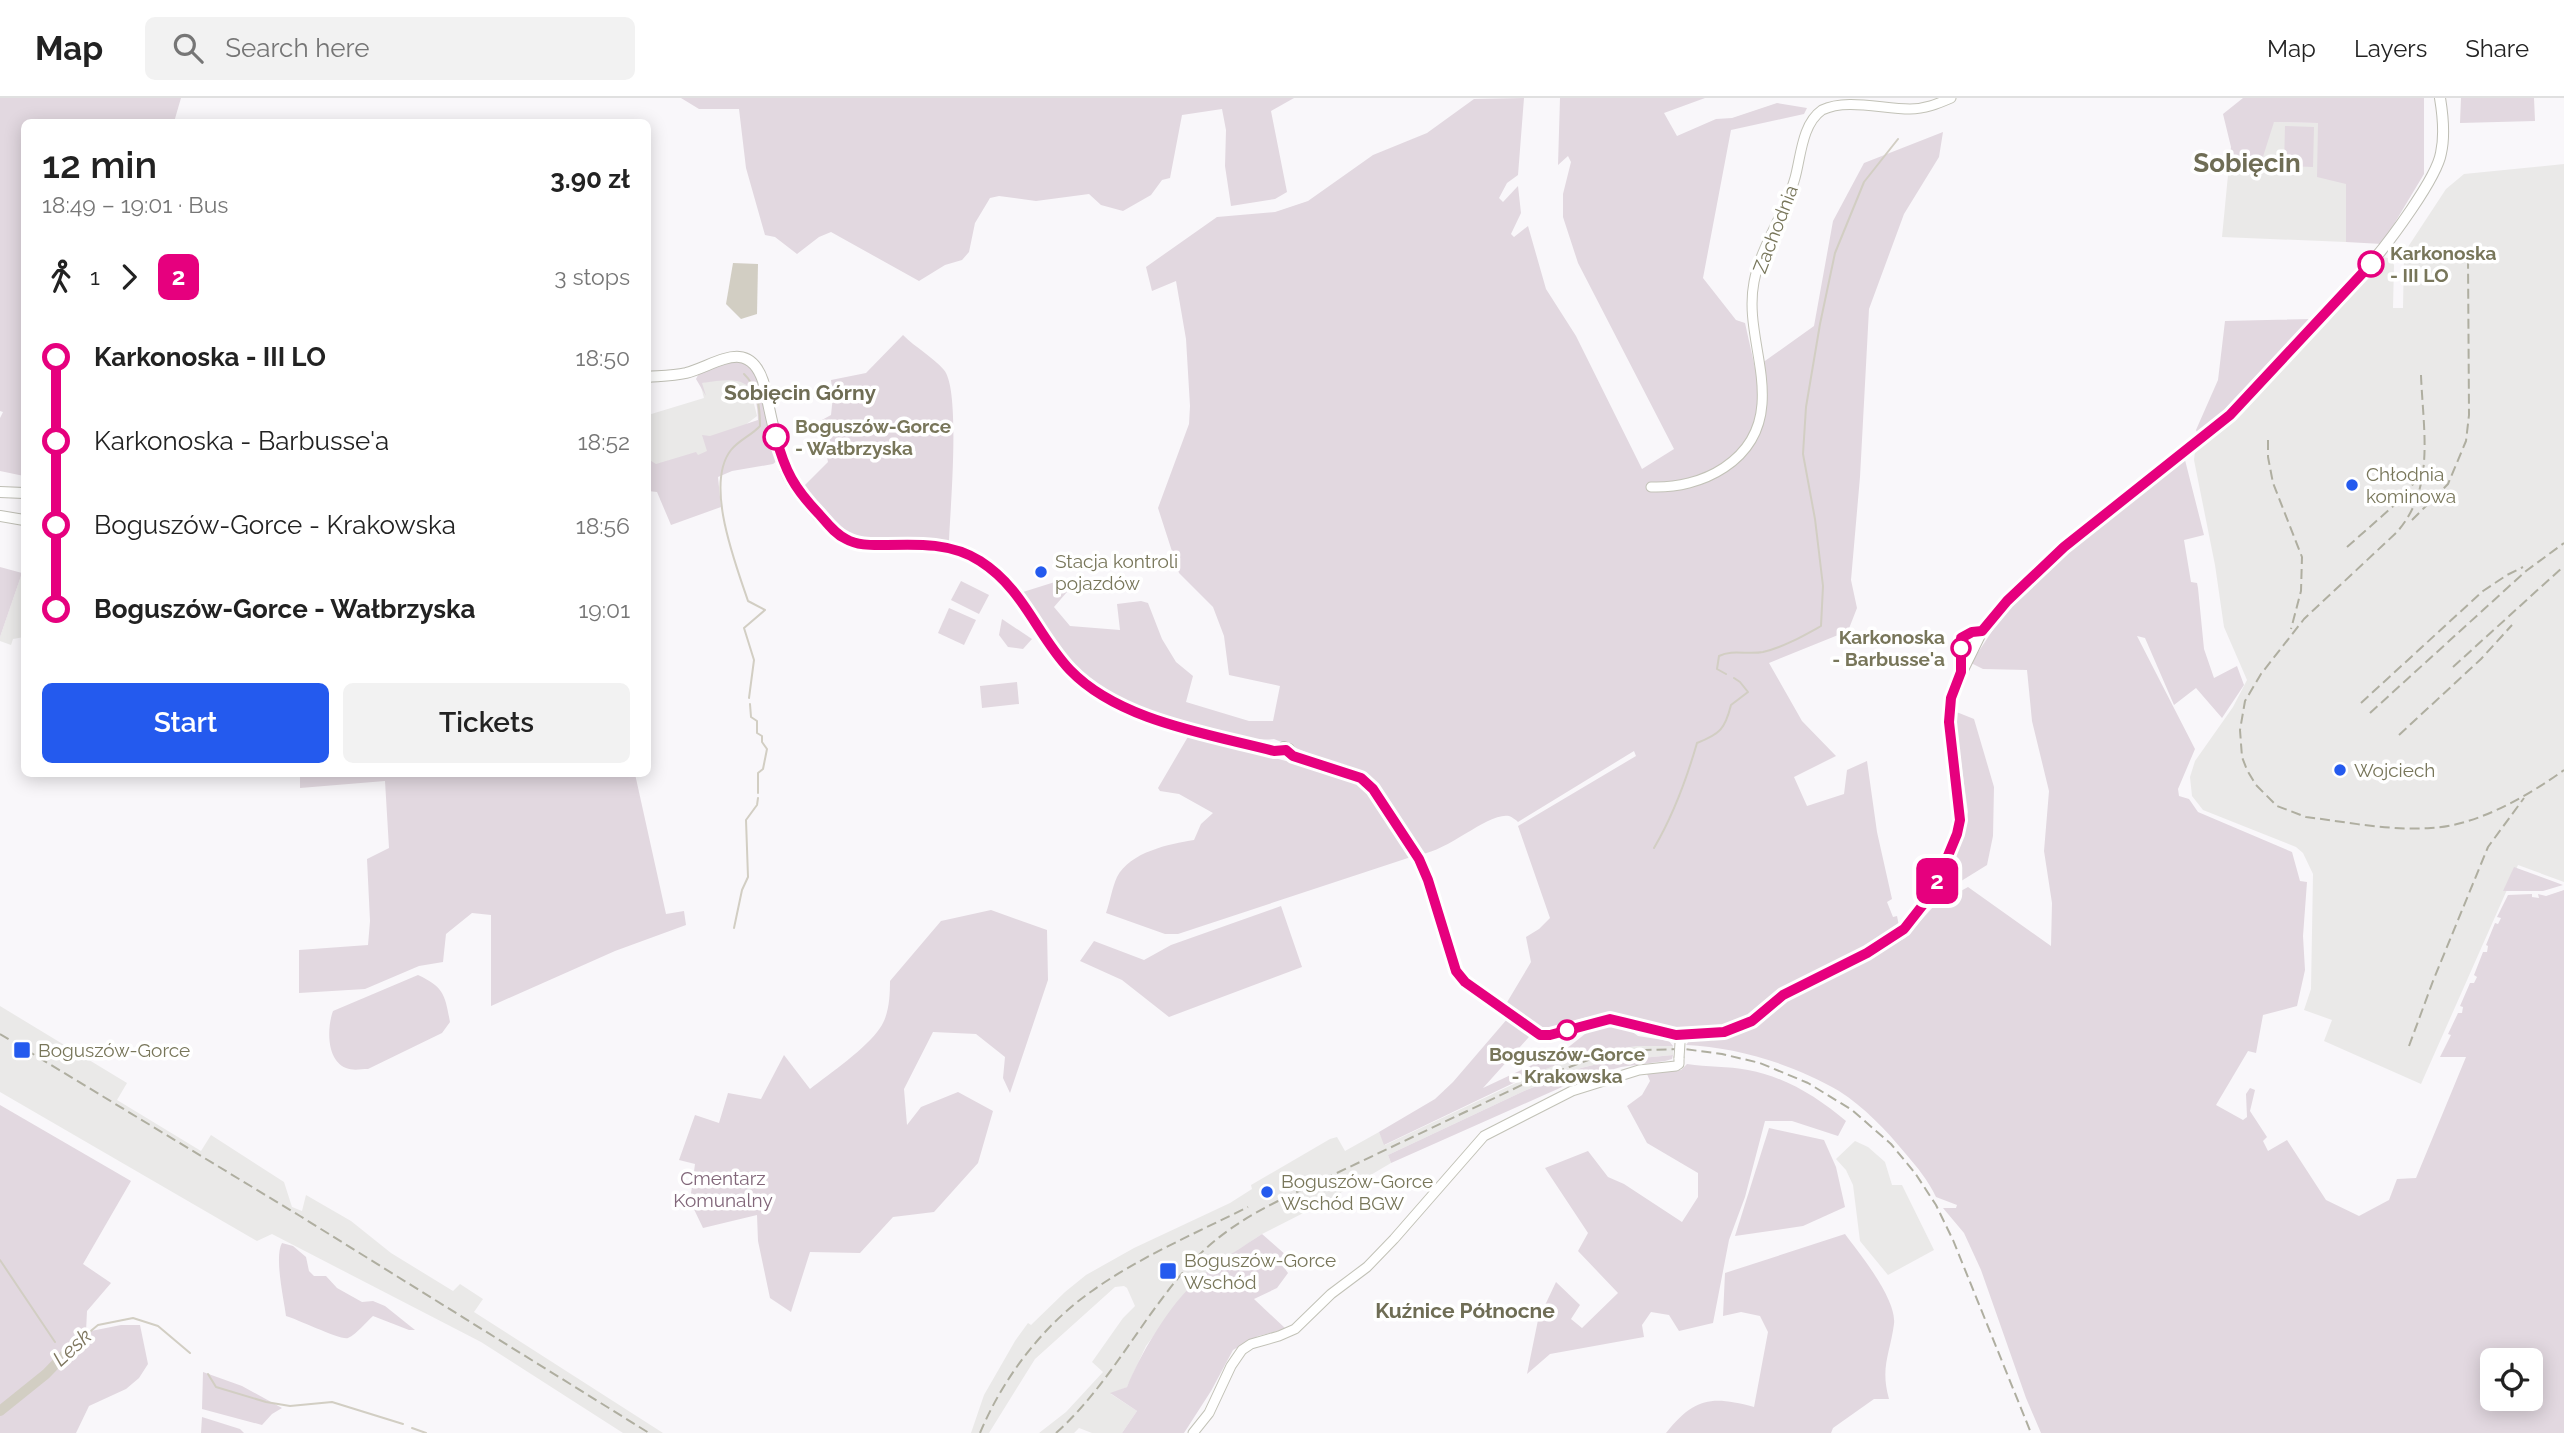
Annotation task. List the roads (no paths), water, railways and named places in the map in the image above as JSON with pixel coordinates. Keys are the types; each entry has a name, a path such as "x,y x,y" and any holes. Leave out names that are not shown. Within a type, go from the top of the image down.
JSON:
{"main road":[{"path":"651,377 683,374 737,356 750,360 760,372 763,381 779,448 790,480 815,511 845,539 870,545 933,545 977,559 1014,590 1070,670 1087,684 1154,719 1270,750 1286,748 1300,758 1361,778 1373,789 1419,859 1456,971 1465,982 1534,1033 1550,1035 1610,1019 1682,1038 1724,1032 1752,1021 1783,995 1867,953 1894,936 1915,918 1933,892 1957,834 1959,805 1950,733 1950,705 1954,688 1982,631 2007,601 2064,547 2230,415 2371,263 2391,239 2441,156 2444,133 2440,98"},
{"path":"0,492 21,493"},
{"path":"0,516 21,520"}],"street":[{"name":"Zachodnia","path":"1651,487 1681,486 1701,481 1729,465 1744,449 1756,427 1762,404 1751,305 1754,281 1787,203 1807,130 1816,115 1841,102 1909,109 1929,107 1951,98"},
{"path":"1193,1433 1209,1413 1231,1366 1242,1350 1251,1344 1295,1329 1331,1294 1367,1267 1484,1136 1572,1091 1639,1070 1676,1066 1679,1064 1682,1038"}],"waterway":[{"path":"1726,674 1717,669 1719,656 1771,650 1821,626 1823,586 1815,519 1803,454 1806,407 1835,253 1864,182 1898,139"},
{"path":"744,374 755,391 760,426 731,450 723,465 721,503 730,546 748,601 765,610 744,628 754,660 749,698"},
{"path":"1654,848 1679,797 1697,743 1720,730 1731,705 1748,692 1734,678"},
{"path":"750,704 751,717 757,721 757,733 762,736 762,742 767,749 763,769 758,773 758,793"},
{"path":"734,928 742,890 748,877 746,820 757,805 758,798"},
{"path":"0,1260 55,1342"},
{"name":"Lesk","path":"75,1344 98,1325 133,1318 158,1326 190,1353"},
{"name":"Lesk","path":"0,1411 46,1374 75,1344"},
{"name":"Lesk","path":"208,1374 216,1387 266,1402 290,1406 332,1402 403,1424"},
{"name":"Lesk","path":"412,1428 426,1433"}],"railway":[{"path":"2412,520 2448,484 2466,441 2469,415 2468,258"},
{"path":"2421,375 2424,458 2422,478 2409,516 2396,533 2304,619 2261,674 2245,701 2240,730 2242,757 2256,785 2277,806 2306,817 2400,828 2448,826 2483,816 2534,790 2564,770"},
{"path":"2268,440 2273,483 2302,557 2301,591 2291,629"},
{"path":"2347,547 2407,494 2420,472"},
{"path":"2370,713 2526,571 2564,543"},
{"path":"2453,667 2564,566"},
{"path":"2361,703 2483,591 2523,567"},
{"path":"2399,735 2481,659 2512,625"},
{"path":"2409,1046 2488,847 2524,798"},
{"path":"0,1034 649,1433"},
{"path":"1056,1433 1095,1391 1179,1277 1207,1248 1246,1219 1278,1201 1524,1084 1591,1059 1645,1050 1684,1049 1760,1063 1808,1083 1852,1110 1891,1144 1936,1205 1953,1240 2031,1433"},
{"path":"980,1433 1000,1392 1026,1354 1074,1305 1128,1268 1248,1207"}],"place":[{"name":"Karkonoska - III LO","path":"2371,264"},
{"name":"Boguszów-Gorce - Wałbrzyska","path":"776,437"},
{"name":"Chłodnia kominowa","path":"2352,485"},
{"name":"Stacja kontroli pojazdów","path":"1041,572"},
{"name":"Karkonoska - Barbusse'a","path":"1961,648"},
{"name":"Wojciech","path":"2340,770"},
{"name":"Boguszów-Gorce - Krakowska","path":"1567,1030"},
{"name":"Boguszów-Gorce","path":"22,1050"},
{"name":"Boguszów-Gorce Wschód BGW","path":"1267,1192"},
{"name":"Boguszów-Gorce Wschód","path":"1168,1271"}],"district":[{"name":"Sobięcin","path":"2247,163"},
{"name":"Sobięcin Górny","path":"800,392"},
{"name":"Kuźnice Północne","path":"1465,1310"}],"park label":[{"name":"Cmentarz Komunalny","path":"723,1189"}]}
